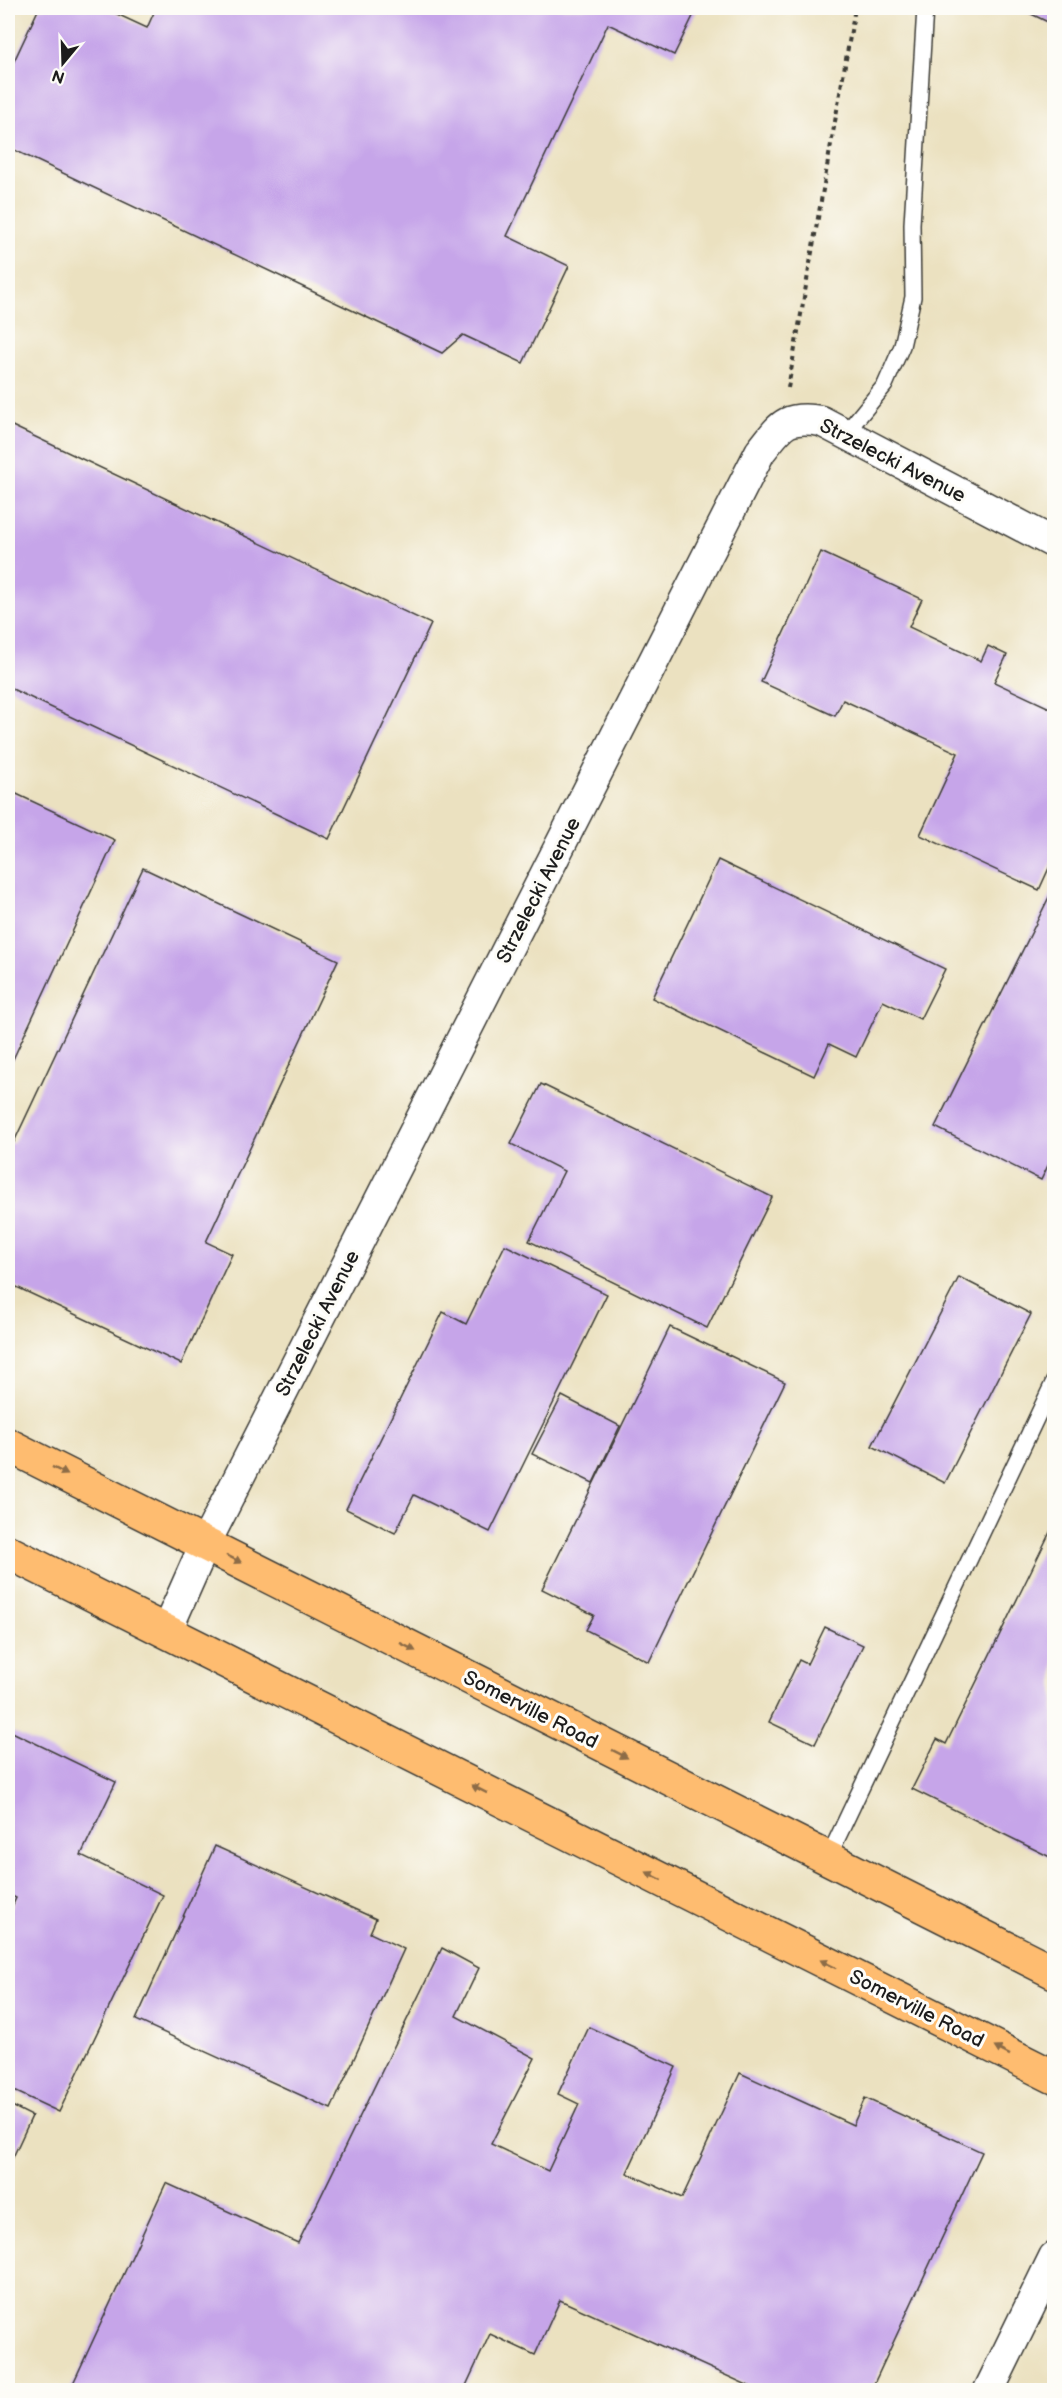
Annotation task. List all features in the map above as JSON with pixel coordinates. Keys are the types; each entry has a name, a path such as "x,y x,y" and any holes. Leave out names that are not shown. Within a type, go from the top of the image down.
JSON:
{"main road":[{"name":"Somerville Road","path":"8,1445 1054,1972"},
{"name":"Somerville Road","path":"8,1552 1054,2077"}],"street":[{"name":"Strzelecki Avenue","path":"166,1632 205,1544 760,452 782,424 803,418 821,421 1054,543"},
{"path":"989,2391 1054,2257"}],"lane":[{"path":"845,434 885,385 902,346 913,297 912,224 925,8"},
{"path":"828,1858 1054,1381"}],"path":[{"path":"782,424 855,8"}],"building":[{"path":"39,8 104,8 147,28 156,8 697,8 674,55 608,24 507,236 569,266 523,363 463,335 442,353 8,147 8,74"},
{"path":"1019,8 1054,8 1054,25"},
{"path":"8,424 431,624 329,839 8,687"},
{"path":"821,552 922,599 909,627 981,661 988,646 1007,655 994,682 1054,710 1054,857 1039,890 920,835 958,753 843,700 835,716 761,682"},
{"path":"8,790 115,840 8,1070"},
{"path":"718,860 945,969 920,1019 883,1001 856,1057 829,1044 814,1076 652,998"},
{"path":"143,868 338,960 206,1242 232,1254 181,1364 8,1283 8,1142 13,1144"},
{"path":"1054,887 1054,1153 1041,1180 935,1127"},
{"path":"541,1084 772,1197 707,1328 529,1241 564,1171 511,1144"},
{"path":"505,1245 607,1294 490,1532 414,1495 395,1533 346,1509 443,1312 466,1324"},
{"path":"959,1277 1031,1314 945,1483 872,1446"},
{"path":"670,1327 785,1382 649,1662 586,1630 594,1615 542,1589"},
{"path":"562,1396 620,1426 593,1483 532,1454"},
{"path":"1054,1524 1054,1859 912,1789 937,1739 946,1744"},
{"path":"825,1627 863,1645 815,1744 769,1722 799,1660 807,1664"},
{"path":"8,1730 116,1782 81,1855 163,1895 59,2112 8,2088 8,1915 16,1898 8,1894"},
{"path":"215,1846 376,1919 370,1933 404,1949 331,2109 136,2020"},
{"path":"442,1948 479,1968 456,2016 535,2058 491,2144 548,2171 579,2104 558,2094 589,2027 676,2067 627,2173 682,2198 740,2073 853,2125 865,2098 982,2152 871,2390 758,2390 560,2300 535,2355 490,2334 464,2390 70,2390 166,2183 298,2243"},
{"path":"8,2104 32,2116 8,2168"}]}
